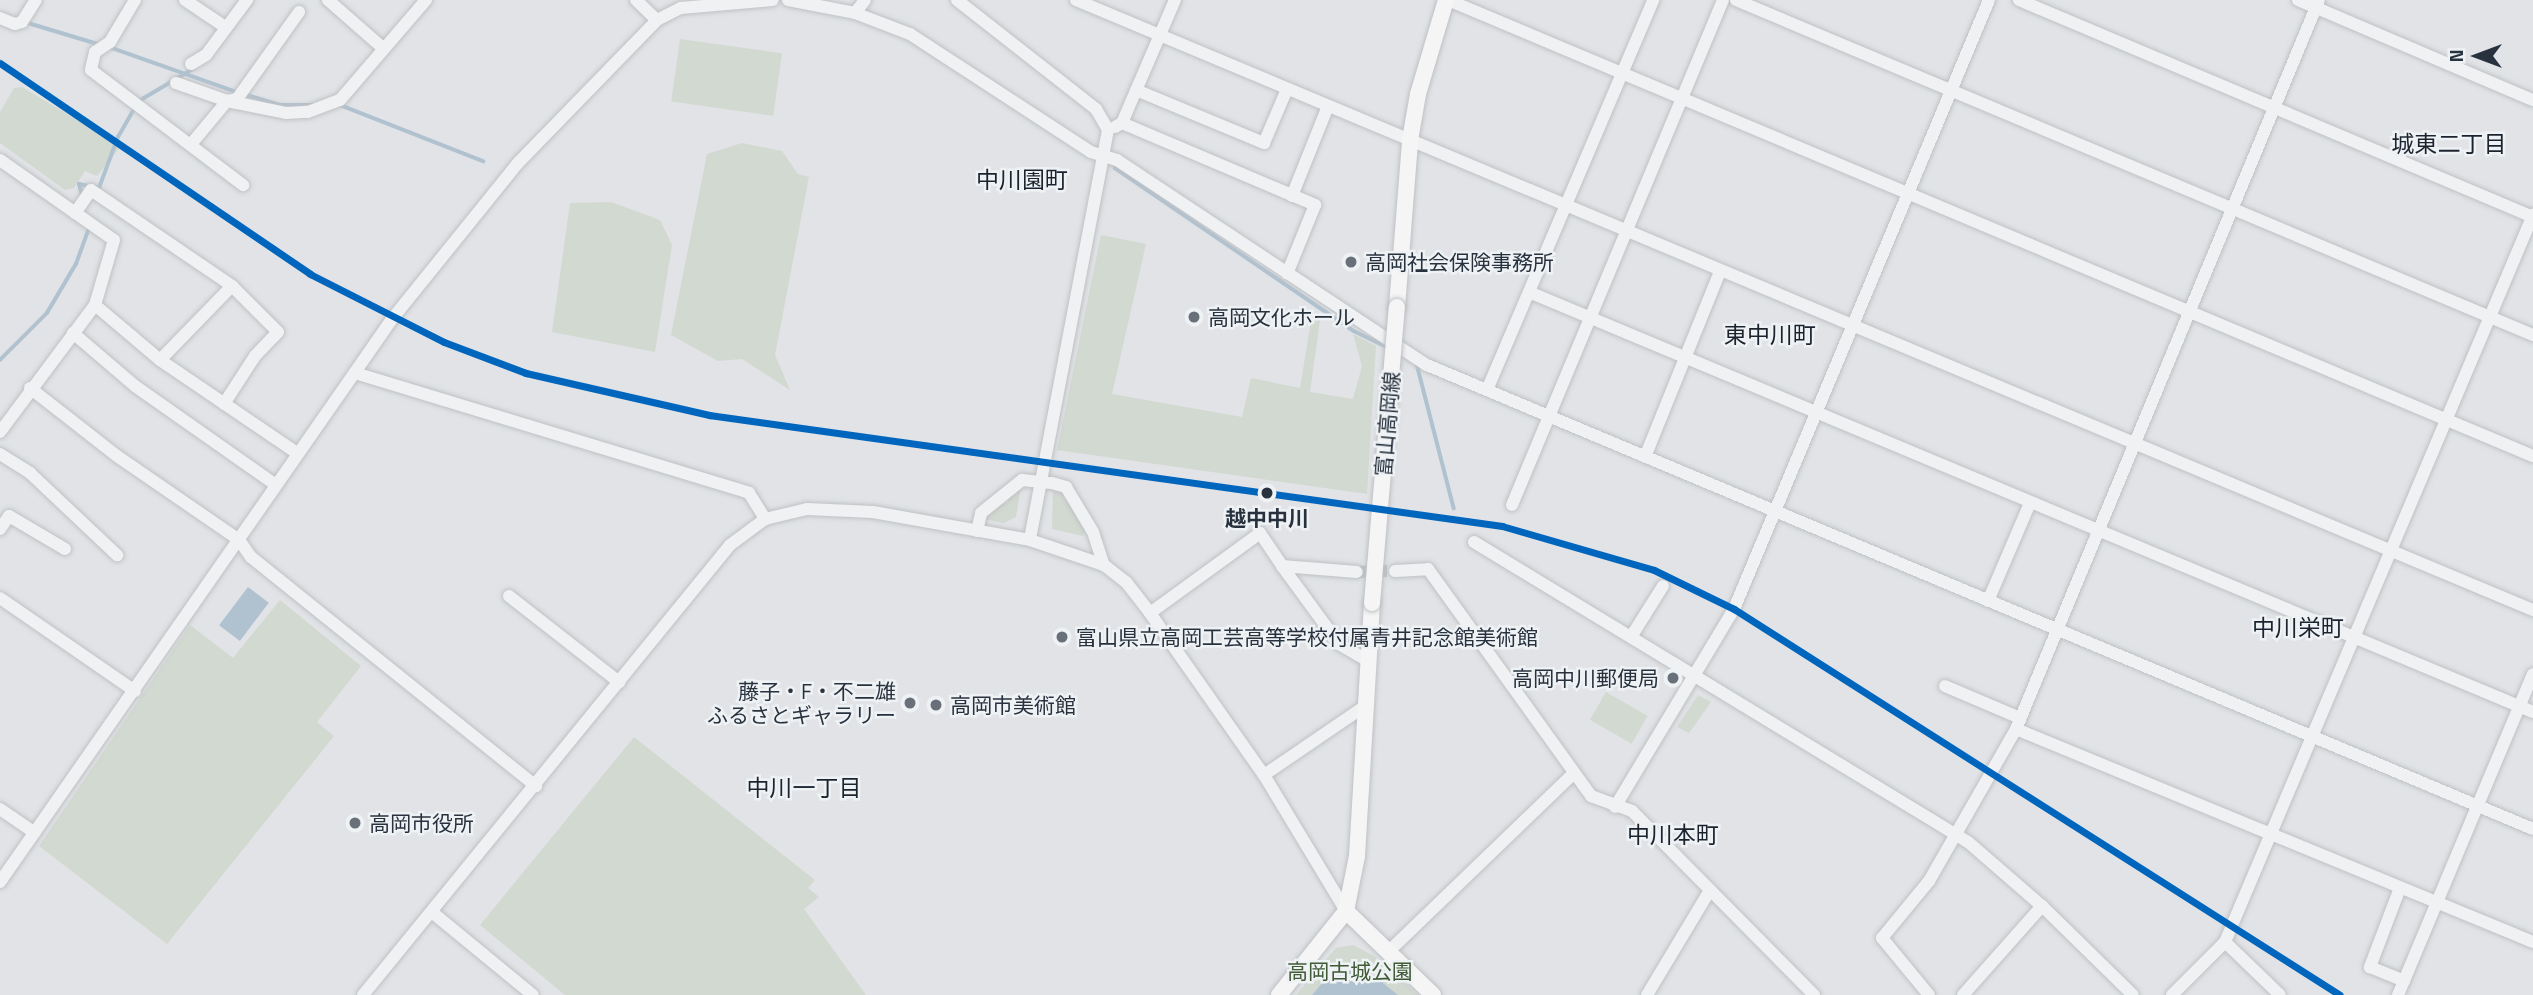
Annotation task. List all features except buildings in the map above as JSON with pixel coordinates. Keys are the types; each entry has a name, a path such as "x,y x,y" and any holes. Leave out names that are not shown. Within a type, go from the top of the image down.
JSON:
{"main road":[{"name":"富山高岡線","path":"1279,995 1346,911 1357,856 1372,603 1410,140 1418,94 1447,0"},
{"path":"1346,911 1433,995"}],"street":[{"path":"135,0 110,42 95,52 91,70 191,143 243,185"},
{"path":"185,0 225,27"},
{"path":"191,64 206,55 247,0"},
{"path":"328,0 384,49"},
{"path":"176,83 236,97 286,113 307,112 340,100 426,0"},
{"path":"636,0 657,20"},
{"path":"0,882 418,283 518,163 657,20 681,8 773,0"},
{"path":"788,0 855,13 910,34 1091,152 1103,153 1427,365 2533,829"},
{"path":"855,13 865,0"},
{"path":"957,0 1096,108 1108,130 1030,540"},
{"path":"1076,0 1094,4 1159,36 1629,230 1720,271 2533,610"},
{"path":"1108,130 1122,123 1175,0"},
{"path":"1447,0 1682,101 2533,456"},
{"path":"1487,390 1653,0"},
{"path":"1512,505 1552,417 1723,0"},
{"path":"1736,0 1951,93 2533,335"},
{"path":"1615,807 1734,609 1989,0"},
{"path":"2019,0 2533,216 2225,942 2172,995"},
{"path":"2298,0 2318,4 2533,100"},
{"path":"1929,995 1882,938 1929,881 1957,836 2018,724 2187,312 2318,4"},
{"path":"0,18 15,24 22,22 33,5"},
{"path":"191,143 236,97 299,12"},
{"path":"1136,90 1264,143 1287,89"},
{"path":"1292,196 1328,106"},
{"path":"1122,123 1315,205 1287,275"},
{"path":"0,160 114,240 95,304 30,388 0,432"},
{"path":"75,213 90,190 232,286 278,332 255,356 224,404"},
{"path":"1645,457 1720,271"},
{"path":"160,360 232,286"},
{"path":"1529,292 1685,360 1817,412 2533,712"},
{"path":"95,304 160,360 297,453"},
{"path":"73,333 135,386 276,485"},
{"path":"355,373 749,493 765,519"},
{"path":"30,388 117,456 239,540 251,557 536,786"},
{"path":"0,454 30,472 117,555"},
{"path":"977,531 981,513 1022,480 1066,487 1093,532 1104,565"},
{"path":"1988,601 2030,503"},
{"path":"363,995 433,913 730,545 765,519 807,509 841,509 1030,540 1104,565 1126,582 1150,613 1264,775 1346,911"},
{"path":"0,530 9,516 65,549"},
{"path":"1150,613 1260,533 1339,644 1369,662"},
{"path":"1474,542 1957,836 2042,906 2133,995"},
{"path":"1282,566 1357,572"},
{"path":"1395,571 1428,569 1591,796 1632,811 1814,995"},
{"path":"1631,637 1663,586"},
{"path":"509,596 619,682"},
{"path":"0,598 135,691"},
{"path":"2398,995 2439,904 2533,674"},
{"path":"1945,686 2018,724 2270,835 2533,942"},
{"path":"1264,775 1365,706"},
{"path":"1387,953 1573,774"},
{"path":"0,809 35,833"},
{"path":"2400,888 2370,967 2404,981"},
{"path":"1647,995 1710,890"},
{"path":"1963,995 2042,906"},
{"path":"433,913 533,995"},
{"path":"2225,942 2280,995"}],"green space":[{"path":"680,39 782,53 773,116 671,101"},
{"path":"22,87 121,146 97,176 85,171 74,188 65,190 0,143 0,112 14,88"},
{"path":"742,143 782,151 798,174 809,177 775,355 790,390 742,359 718,361 671,335 707,154"},
{"path":"611,202 660,220 672,245 655,352 552,332 570,203"},
{"path":"1101,235 1146,244 1112,394 1242,417 1251,378 1300,388 1311,321 1305,320 1305,313 1312,313 1320,320 1310,392 1353,399 1362,366 1353,334 1376,346 1367,494 1057,450"},
{"path":"1021,486 1016,517 1004,523 983,519 986,511 1008,502 1009,494"},
{"path":"1053,491 1061,492 1085,530 1083,536 1052,529"},
{"path":"280,600 361,666 317,722 334,736 167,944 39,846 190,625 233,658"},
{"path":"1606,692 1648,716 1632,744 1590,720"},
{"path":"1698,695 1711,702 1689,733 1677,727"},
{"path":"634,737 815,880 808,888 819,897 804,909 866,995 565,995 480,925"},
{"name":"高岡古城公園","path":"1353,945 1374,956 1418,995 1296,995 1336,948"}],"water":[{"path":"248,587 269,603 240,641 219,625"},
{"path":"1349,966 1369,972 1398,995 1312,995 1335,968"}],"waterway":[{"path":"25,22 101,45"},
{"path":"109,47 237,92"},
{"path":"139,101 193,69"},
{"path":"244,94 280,105 312,105"},
{"path":"340,105 483,161"},
{"path":"82,196 79,184 99,188 118,137 135,108"},
{"path":"1115,168 1354,331 1389,348"},
{"path":"0,360 47,313 76,264 89,228"},
{"path":"1417,364 1454,508"}],"tunnel":[{"path":"1357,572 1395,571"}],"transit line":[{"path":"0,63 310,274 444,342 526,373 709,415 1502,526 1654,570 1734,609 2340,995"}],"place":[{"name":"高岡社会保険事務所","path":"1351,262"},
{"name":"高岡文化ホール","path":"1194,317"},
{"name":"越中中川","path":"1267,493"},
{"name":"富山県立高岡工芸高等学校付属青井記念館美術館","path":"1062,637"},
{"name":"高岡中川郵便局","path":"1673,678"},
{"name":"藤子・F・不二雄 ふるさとギャラリー","path":"910,703"},
{"name":"高岡市美術館","path":"936,705"},
{"name":"高岡市役所","path":"355,823"}],"district":[{"name":"城東二丁目","path":"2449,144"},
{"name":"中川園町","path":"1022,180"},
{"name":"東中川町","path":"1770,335"},
{"name":"中川栄町","path":"2298,628"},
{"name":"中川一丁目","path":"804,788"},
{"name":"中川本町","path":"1673,835"}]}
